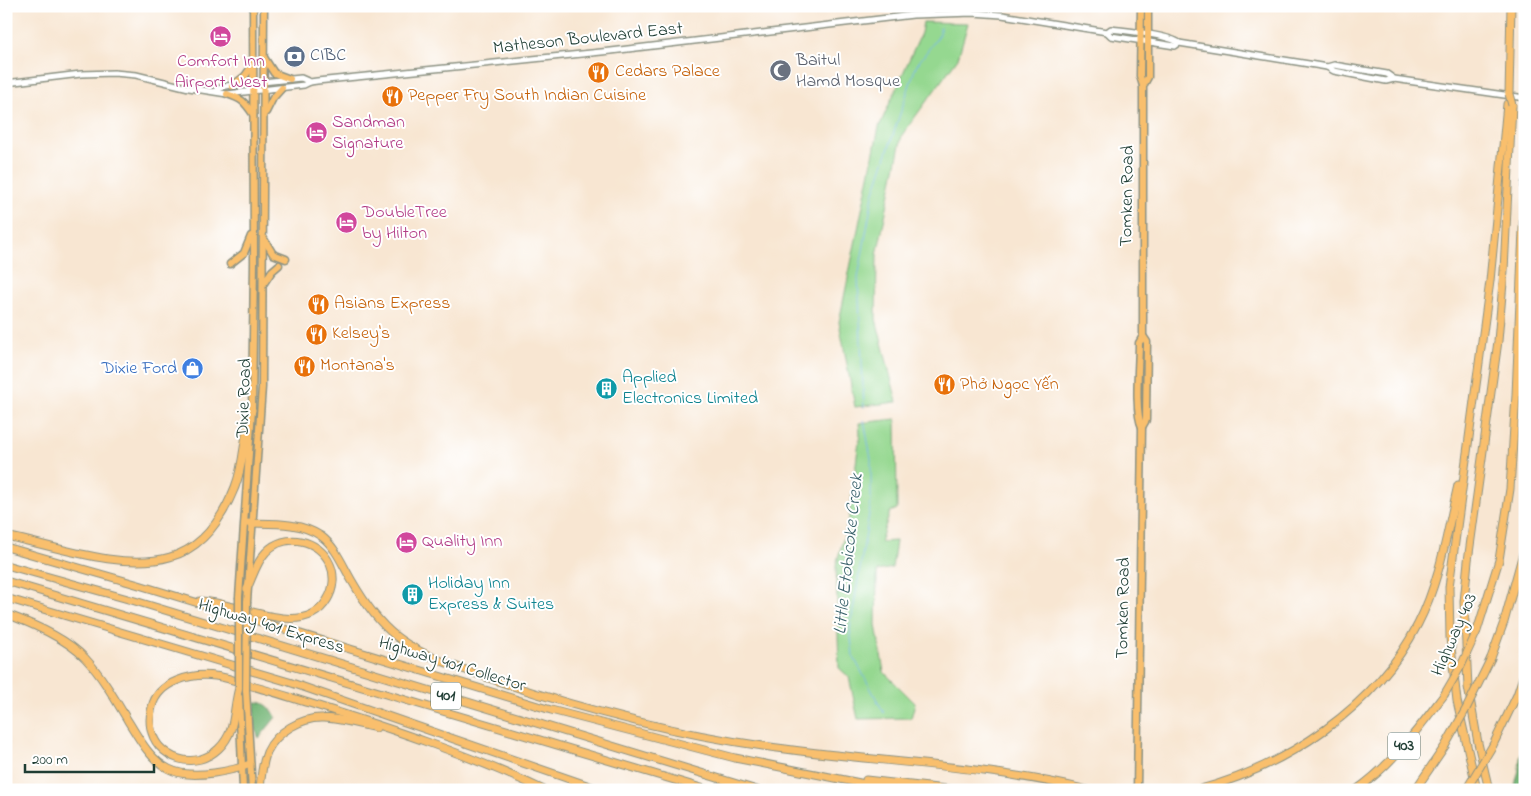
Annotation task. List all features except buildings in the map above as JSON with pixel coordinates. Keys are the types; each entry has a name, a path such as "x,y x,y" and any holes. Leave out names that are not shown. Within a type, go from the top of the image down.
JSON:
{"highway":[{"path":"1489,790 1468,687 1464,635 1464,602 1498,341 1504,271 1510,104 1511,6"},
{"path":"1477,790 1457,701 1450,630 1449,587 1490,281 1510,104"},
{"name":"Highway 403","path":"1356,790 1395,756 1444,695 1461,666 1477,631 1499,560 1510,489 1525,183"},
{"path":"6,536 103,558 141,562 171,557 193,547 210,532 224,512 234,490 240,472 248,421 252,410"},
{"path":"1197,790 1246,774 1307,740 1334,722 1363,697 1384,674 1418,624 1429,598 1442,556 1468,444"},
{"path":"249,523 294,525 321,536 332,546 366,605 391,633 412,648 438,660 506,683 603,712 713,738 1009,775 1088,790"},
{"path":"192,601 213,601 280,618 299,619 315,613 326,603 332,589 333,577 328,560 315,546 303,541 288,541 278,543 266,552 259,561 248,588"},
{"name":"403","path":"1415,790 1445,746 1491,658 1504,622 1525,546"},
{"name":"Highway 401 Collector","path":"6,547 192,601 550,710 735,758 895,790"},
{"name":"Highway 401 Express","path":"6,565 135,601 757,790"},
{"name":"Highway 401 Express","path":"6,581 708,790"},
{"name":"401","path":"6,598 289,682 601,790"},
{"path":"6,614 41,629 83,656 96,670 144,748 160,764 182,774 200,775 241,768 250,764"},
{"path":"1466,790 1493,745 1517,696 1525,671"},
{"path":"242,689 231,729 223,743 213,754 198,760 183,761 166,753 157,743 150,724 152,705 155,699 165,688 185,678 215,676 268,690 418,738 484,763 544,790"},
{"path":"260,790 261,771 267,750 281,734 300,722 323,718 418,738"},
{"path":"830,777 955,790"}],"main road":[{"name":"Dixie Road","path":"242,790 242,689 248,588 252,410 253,6"},
{"name":"Dixie Road","path":"252,790 242,689 239,598 249,523 262,387 265,113 264,6"},
{"name":"Tomken Road","path":"1137,790 1142,427 1138,420 1140,343 1143,336 1144,158 1143,86 1140,76 1141,6"},
{"name":"Tomken Road","path":"1143,86 1148,76 1148,6"},
{"path":"264,58 274,73 290,79"},
{"path":"232,86 245,76 252,65"},
{"path":"265,113 273,98 282,88"},
{"path":"227,94 245,102 253,114"},
{"path":"230,264 244,253 253,230"},
{"path":"263,238 273,254 286,259"},
{"path":"262,286 270,272 279,265"}],"street":[{"name":"Matheson Boulevard East","path":"6,83 114,72 227,94 304,85 310,82 611,51 913,15 965,13 992,15 1107,32 1112,28 1140,37 1175,40 1179,43 1327,67 1334,71 1358,76 1386,80 1394,79 1525,98"},
{"name":"Matheson Boulevard East","path":"215,91 225,86 290,79 301,78 310,82"}],"green space":[{"path":"923,22 968,23 958,58 902,135 877,255 876,319 897,402 855,407 839,322 879,127 921,33"},
{"path":"896,419 897,509 890,512 880,542 896,541 892,568 877,571 876,625 884,672 915,703 911,718 858,719 849,677 839,668 836,565 849,518 860,433 859,423"},
{"path":"256,702 268,706 276,717 259,738 254,721"},
{"path":"1524,744 1525,790 1515,790 1520,756"}],"waterway":[{"name":"Little Etobicoke Creek","path":"864,407 858,278 873,195 916,66 940,34 940,27"},
{"name":"Little Etobicoke Creek","path":"864,420 871,459 871,502 850,629 853,656 884,713"}],"place":[{"name":"Comfort Inn Airport West","path":"221,37"},
{"name":"CIBC","path":"294,56"},
{"name":"Baitul Hamd Mosque","path":"780,71"},
{"name":"Cedars Palace","path":"599,72"},
{"name":"Pepper Fry South Indian Cuisine","path":"392,96"},
{"name":"Sandman Signature","path":"316,133"},
{"name":"DoubleTree by Hilton","path":"346,223"},
{"name":"Asians Express","path":"318,304"},
{"name":"Kelsey's","path":"316,334"},
{"name":"Montana's","path":"304,366"},
{"name":"Dixie Ford","path":"193,369"},
{"name":"Phở Ngọc Yến","path":"944,385"},
{"name":"Applied Electronics Limited","path":"606,388"},
{"name":"Quality Inn","path":"406,542"},
{"name":"Holiday Inn Express & Suites","path":"412,594"}]}
